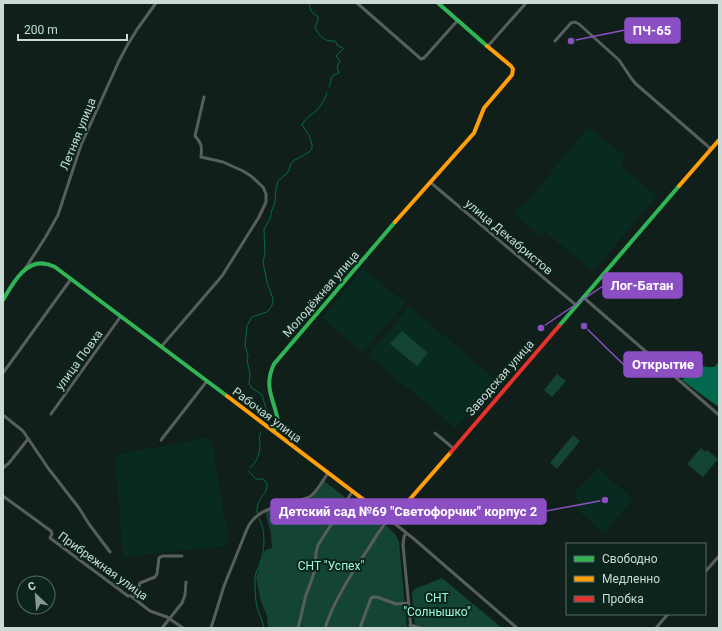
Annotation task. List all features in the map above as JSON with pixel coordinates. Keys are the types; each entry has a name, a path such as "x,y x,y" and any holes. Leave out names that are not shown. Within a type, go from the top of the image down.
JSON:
{"street":[{"name":"Летняя улица","path":"22,274 56,220 81,145 108,84 128,44 156,3"},
{"path":"357,3 421,59 424,58 458,20"},
{"name":"Молодёжная улица","path":"273,431 278,424 278,421 268,380 274,364 430,182 477,130 482,111 512,75 513,69 511,66 438,3"},
{"path":"488,46 524,4"},
{"path":"554,41 571,23 575,22 578,24 619,60 636,84 711,149"},
{"path":"161,347 222,276 259,217 266,202 266,194 263,187 251,176 235,166 201,157 201,144 195,136 204,97"},
{"name":"Заводская улица","path":"389,519 404,506 719,140"},
{"name":"улица Декабристов","path":"430,182 576,305"},
{"name":"Рабочая улица","path":"3,300 22,274 32,265 38,263 52,265 389,519 517,628"},
{"path":"3,373 71,278"},
{"path":"583,297 719,415"},
{"name":"улица Повха","path":"51,414 121,316"},
{"path":"162,440 207,381"},
{"path":"3,415 23,431 110,552"},
{"path":"435,433 453,448"},
{"path":"3,468 9,463 28,439"},
{"path":"211,628 224,586 252,520 262,512 310,496 328,474"},
{"path":"298,628 306,595 315,569 318,545 352,492"},
{"name":"Прибрежная улица","path":"3,496 51,531 52,534 50,538 128,596 150,611 163,614 170,618 183,628"},
{"path":"324,628 349,579 381,528 389,519"},
{"path":"406,533 403,545 410,627 420,628"},
{"path":"133,598 140,583 155,577 157,574 159,558 162,556 182,556"},
{"path":"706,571 719,556"},
{"path":"162,628 182,603 185,595 186,582"},
{"path":"360,628 371,598 377,597 396,604 408,603"},
{"path":"656,628 667,615"}],"shaded area":[{"path":"588,127 626,156 620,165 657,196 593,271 544,231 539,236 513,212 517,207 519,208 522,205 524,206"},
{"path":"363,268 405,303 363,353 322,318"},
{"path":"409,306 496,380 456,428 368,355"},
{"path":"719,362 719,407 682,380 695,367 700,365 714,367"},
{"path":"211,437 229,542 227,546 123,557 115,455"},
{"path":"598,468 633,499 603,533 574,507 579,501 573,495"}],"green space":[{"path":"402,331 428,353 417,366 390,344"},
{"path":"557,374 566,381 552,397 544,390"},
{"path":"573,435 580,441 557,469 550,463"},
{"path":"701,448 705,452 707,450 718,459 703,477 687,464"},
{"name":"СНТ \"Успех\"","path":"324,481 346,498 345,499 383,527 387,526 395,534 399,542 407,628 268,628 267,615 261,602 256,578 265,550 272,548 271,534 266,514 267,511 312,498"},
{"name":"СНТ \"Солнышко\"","path":"442,578 502,628 415,628 412,593 415,589"}],"waterway":[{"path":"309,3 311,11 318,17 315,27 318,33 322,38 335,41 338,46 343,48 336,56 340,61 337,67 339,73 333,75 329,87"},
{"path":"268,415 262,395 249,384 250,374 245,345 247,326 252,317 267,312 273,303 263,262 265,254 264,229 270,219 275,202 278,181 288,172 293,161 312,149 309,135 302,125 306,119 319,108 327,93"},
{"path":"250,468 255,463 259,454 259,438 261,432"},
{"path":"248,471 256,479 263,479 267,483 266,491 258,504 257,513"},
{"path":"259,518 263,529 264,547 262,558 255,577 255,593 257,607 264,628"}],"traffic: fast":[{"path":"438,3 487,46"},
{"path":"559,326 679,186"},
{"path":"273,431 278,424 269,386 269,380 274,364 395,222"},
{"path":"3,300 20,274 32,265 38,263 55,267 227,396"}],"traffic: slow":[{"path":"395,222 474,133 484,108 512,75 513,69 511,66 487,46"},
{"path":"679,186 719,140"},
{"path":"227,396 389,519 404,506 451,452"}],"traffic: jam":[{"path":"451,452 559,326"}],"place":[{"name":"ПЧ-65","path":"571,41"},
{"name":"Открытие","path":"584,326"},
{"name":"Лог-Батан","path":"541,328"},
{"name":"Детский сад №69 \"Светофорчик\" корпус 2","path":"605,500"}]}
